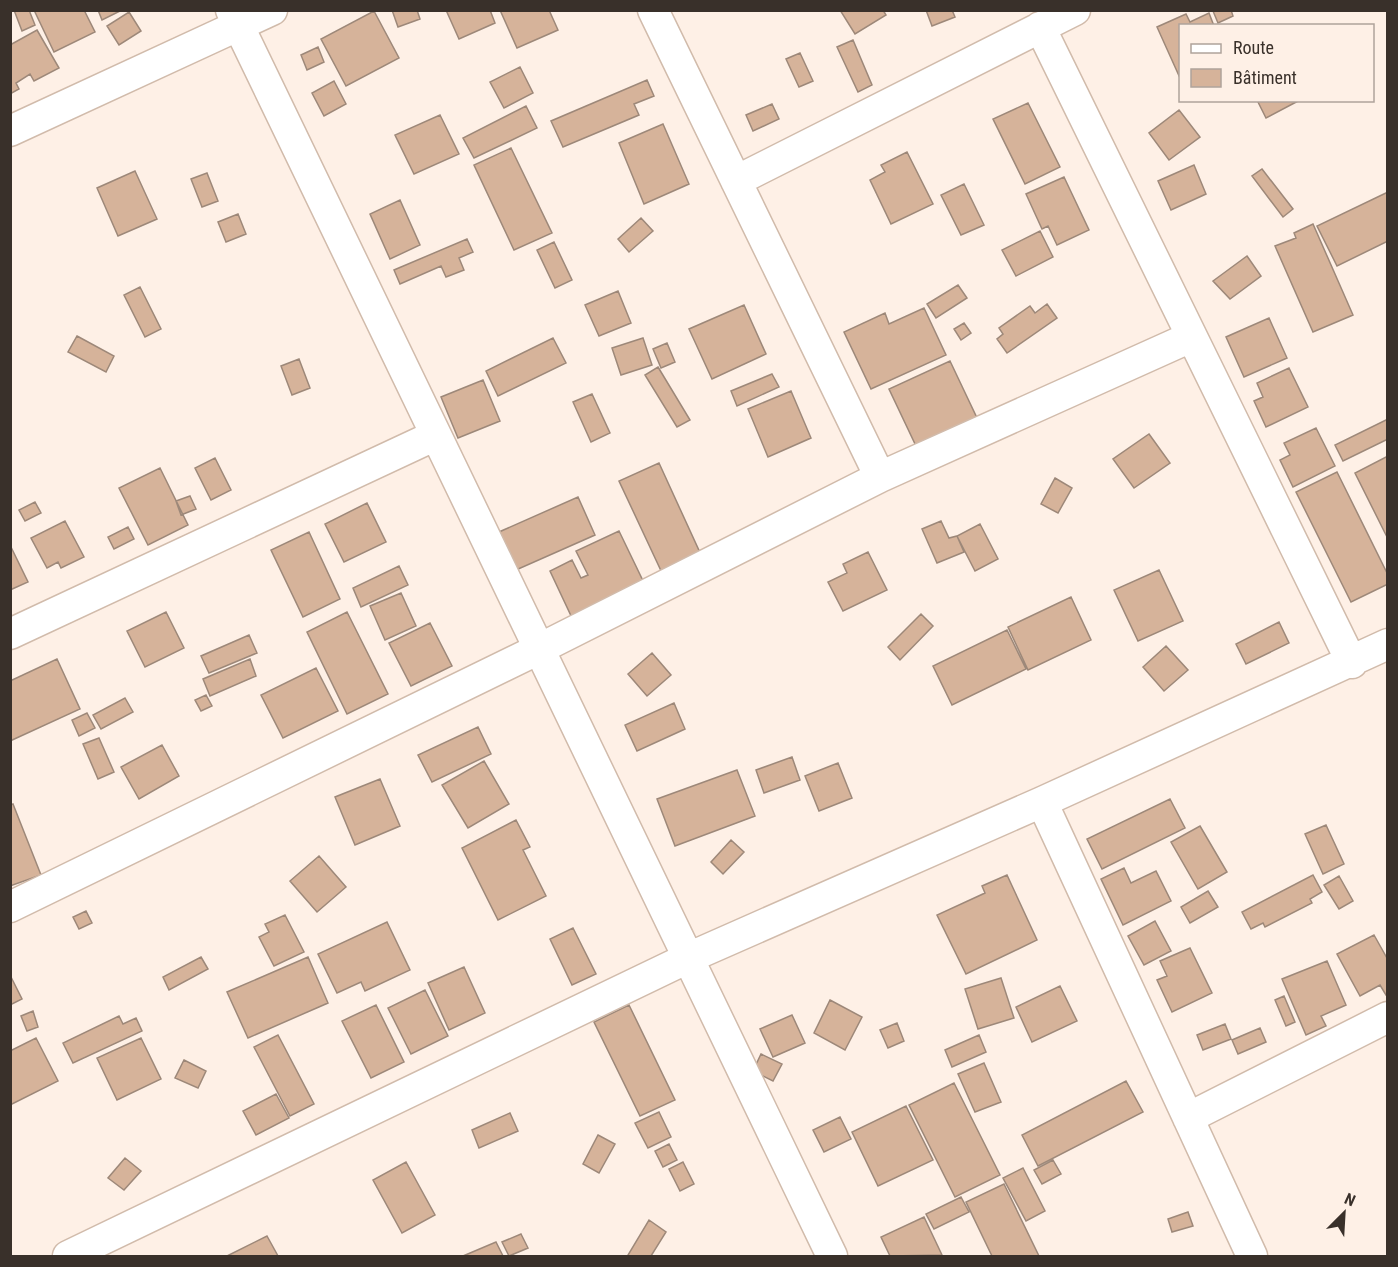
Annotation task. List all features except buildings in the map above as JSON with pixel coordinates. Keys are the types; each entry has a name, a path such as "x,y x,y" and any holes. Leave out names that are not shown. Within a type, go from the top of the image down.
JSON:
{"street":[{"path":"10,131 235,19 272,10"},
{"path":"653,10 880,477"},
{"path":"736,181 1075,10"},
{"path":"235,19 832,1257"},
{"path":"1040,27 1352,663"},
{"path":"10,907 539,649 880,477 1191,337"},
{"path":"10,634 436,435"},
{"path":"68,1257 688,958 1352,663 1388,644"},
{"path":"1042,802 1252,1257"},
{"path":"1188,1118 1388,1017"}]}
